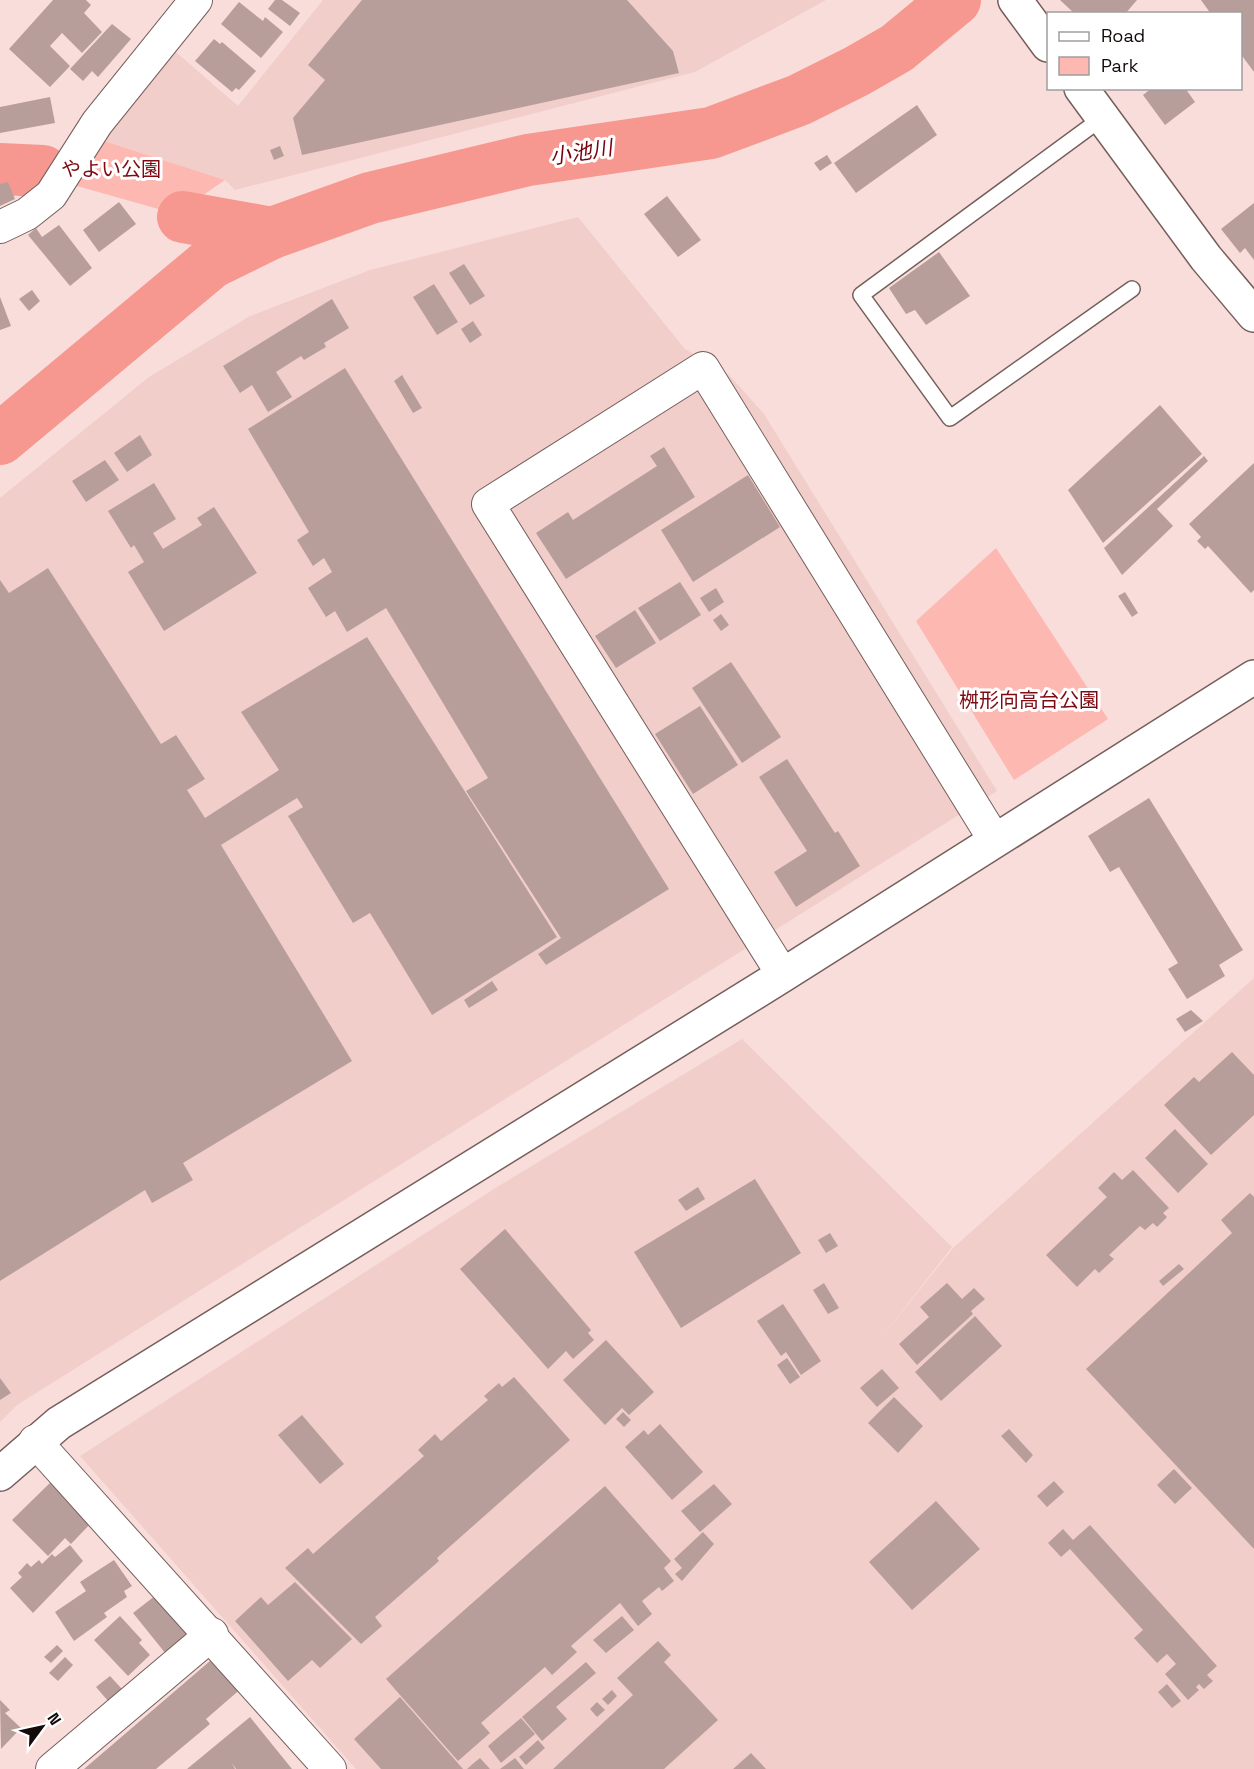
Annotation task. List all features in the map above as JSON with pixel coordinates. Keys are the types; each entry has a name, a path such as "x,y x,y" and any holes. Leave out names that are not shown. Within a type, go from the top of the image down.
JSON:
{"street":[{"path":"0,227 27,214 51,195 96,123 196,0"},
{"path":"1021,3 1047,43"},
{"path":"1082,90 1206,258 1254,315"},
{"path":"783,975 488,504 703,368 994,839"},
{"path":"0,1474 35,1441 59,1423 783,975 994,839 1254,677"},
{"path":"35,1441 212,1634 330,1769"},
{"path":"52,1769 212,1634"}],"lane":[{"path":"1102,118 861,295 950,418 1132,289"}],"shaded area":[{"path":"323,0 826,0 695,72 235,190 225,180 101,140 176,52 238,106"},
{"path":"578,217 685,349 730,376 764,414 997,791 17,1405 0,1422 0,498 149,377 250,316 370,270"},
{"path":"1254,978 1254,1769 356,1769 80,1456 497,1187 742,1039 952,1247 878,1342 953,1248"}],"green space":[{"name":"やよい公園","path":"101,140 225,180 176,214 70,184"},
{"name":"桝形向高台公園","path":"996,548 1108,719 1014,780 916,621"}],"building":[{"path":"53,0 86,0 91,5 84,13 102,32 82,53 62,33 50,46 70,66 50,87 9,49"},
{"path":"275,0 282,0 300,13 290,26 268,9"},
{"path":"362,0 627,0 673,51 679,73 302,155 293,118 325,80 308,65"},
{"path":"1060,0 1137,0 1127,12 1073,12"},
{"path":"1201,0 1254,0 1254,72 1242,56 1242,12 1210,12"},
{"path":"239,2 263,21 265,17 283,32 261,58 221,24"},
{"path":"112,24 131,39 98,77 92,71 83,81 70,69"},
{"path":"214,39 220,44 222,42 256,71 239,90 236,88 232,92 195,61"},
{"path":"1149,90 1186,90 1195,102 1165,125 1143,95"},
{"path":"50,97 55,123 0,133 0,107"},
{"path":"917,105 937,135 856,193 834,163"},
{"path":"280,146 284,156 274,160 270,150"},
{"path":"827,155 832,163 820,171 814,163"},
{"path":"8,182 15,199 0,206 0,184"},
{"path":"667,196 701,240 678,257 644,214"},
{"path":"119,202 136,224 99,252 83,230"},
{"path":"1254,203 1254,260 1245,248 1240,253 1221,229"},
{"path":"59,225 92,268 70,286 28,235 36,228 42,237"},
{"path":"939,252 970,296 926,325 915,310 906,314 889,288"},
{"path":"464,264 485,296 470,305 449,273"},
{"path":"434,284 458,322 437,335 413,297"},
{"path":"32,290 40,301 29,311 19,299"},
{"path":"0,297 11,326 0,330"},
{"path":"332,299 349,328 324,343 326,347 304,360 301,356 276,372 292,397 268,412 252,385 240,393 223,366"},
{"path":"473,321 482,335 470,343 461,329"},
{"path":"345,368 669,889 546,965 538,954 561,938 466,791 488,778 386,608 347,632 335,611 326,617 308,588 332,572 324,558 313,566 297,540 309,532 248,429"},
{"path":"402,375 422,408 413,413 394,381"},
{"path":"1160,405 1202,454 1103,543 1068,490"},
{"path":"140,435 152,455 127,472 114,453"},
{"path":"664,447 695,497 566,579 536,533 568,512 573,520 657,466 650,456"},
{"path":"1204,456 1208,461 1157,509 1173,526 1122,575 1104,548"},
{"path":"105,460 119,480 86,502 72,481"},
{"path":"1254,463 1254,590 1251,593 1208,546 1205,549 1197,541 1201,537 1189,524"},
{"path":"748,475 780,527 693,582 661,530"},
{"path":"154,483 176,519 153,533 163,549 202,525 197,518 214,507 257,573 164,631 128,572 144,562 134,545 131,548 108,511"},
{"path":"48,568 161,744 176,735 205,779 187,790 205,818 279,770 241,712 367,637 557,937 432,1015 370,913 353,923 288,816 303,807 297,798 221,845 352,1061 183,1163 193,1180 152,1203 145,1190 0,1281 0,580 9,593"},
{"path":"680,582 701,615 660,641 638,608"},
{"path":"716,588 724,602 709,612 700,598"},
{"path":"1125,592 1138,613 1132,617 1118,596"},
{"path":"635,610 656,643 616,668 595,636"},
{"path":"721,614 729,625 721,631 713,620"},
{"path":"731,662 781,737 742,763 692,688"},
{"path":"700,706 738,765 693,794 655,734"},
{"path":"787,759 835,833 838,831 860,866 796,907 774,872 807,851 759,777"},
{"path":"1149,798 1243,950 1219,965 1225,976 1187,999 1168,969 1178,963 1119,867 1110,872 1088,836"},
{"path":"492,981 498,990 469,1008 464,1000"},
{"path":"1191,1010 1203,1021 1185,1032 1176,1019"},
{"path":"1232,1052 1254,1075 1254,1115 1211,1155 1164,1105 1194,1077 1199,1082"},
{"path":"1175,1129 1208,1164 1178,1193 1145,1158"},
{"path":"1133,1170 1169,1208 1163,1213 1167,1217 1157,1227 1153,1223 1145,1230 1140,1226 1109,1255 1114,1259 1099,1273 1095,1269 1077,1287 1046,1255 1107,1197 1098,1188 1114,1172 1122,1180"},
{"path":"755,1179 801,1253 681,1328 634,1252"},
{"path":"698,1187 705,1199 686,1211 678,1200"},
{"path":"1250,1193 1254,1197 1254,1549 1086,1369 1232,1233 1221,1220"},
{"path":"505,1229 591,1330 588,1333 594,1340 573,1359 566,1351 548,1369 460,1269"},
{"path":"830,1233 838,1246 826,1253 818,1240"},
{"path":"1179,1264 1184,1269 1163,1286 1159,1281"},
{"path":"824,1283 839,1308 828,1314 813,1290"},
{"path":"947,1283 962,1299 974,1288 985,1299 971,1311 973,1314 917,1365 899,1344 929,1317 920,1307"},
{"path":"783,1304 821,1361 801,1375 786,1352 781,1356 757,1321"},
{"path":"975,1316 1002,1346 941,1401 915,1372"},
{"path":"606,1340 654,1392 629,1415 622,1408 605,1425 563,1380"},
{"path":"787,1358 800,1377 790,1384 777,1365"},
{"path":"882,1369 899,1388 877,1407 860,1388"},
{"path":"514,1377 570,1440 437,1558 439,1561 375,1617 382,1626 361,1644 285,1568 308,1548 313,1554 424,1456 418,1450 435,1434 441,1441 488,1400 484,1396 499,1383 502,1387"},
{"path":"0,1378 11,1393 0,1400"},
{"path":"894,1397 923,1426 898,1453 868,1423"},
{"path":"623,1412 631,1420 624,1427 616,1419"},
{"path":"302,1415 344,1464 320,1484 278,1435"},
{"path":"660,1424 703,1472 672,1500 625,1447 644,1430 648,1435"},
{"path":"1009,1429 1033,1455 1026,1463 1001,1436"},
{"path":"1174,1469 1192,1488 1175,1504 1157,1485"},
{"path":"53,1480 93,1521 71,1544 65,1538 48,1556 12,1520"},
{"path":"1054,1481 1064,1492 1047,1507 1037,1496"},
{"path":"714,1484 732,1504 700,1532 681,1511"},
{"path":"605,1486 671,1561 664,1568 674,1581 662,1591 659,1587 642,1601 652,1614 638,1626 620,1603 571,1646 577,1652 552,1675 545,1667 481,1723 490,1733 458,1761 386,1679"},
{"path":"936,1501 980,1549 912,1610 869,1562"},
{"path":"1090,1525 1217,1666 1207,1675 1213,1681 1204,1689 1199,1684 1196,1687 1199,1690 1188,1700 1165,1674 1176,1664 1167,1654 1157,1663 1134,1638 1143,1630 1070,1549 1061,1557 1048,1543 1063,1529 1073,1540"},
{"path":"703,1532 714,1544 682,1581 675,1574 682,1568 674,1559"},
{"path":"70,1545 83,1561 33,1613 10,1588 22,1577 18,1573 27,1563 31,1567 39,1560 42,1564 52,1554 55,1557"},
{"path":"114,1560 132,1586 124,1591 127,1597 104,1613 107,1617 74,1641 55,1612 86,1591 80,1582"},
{"path":"295,1582 352,1639 320,1668 312,1660 288,1681 235,1621 261,1597 268,1605"},
{"path":"160,1592 200,1627 166,1654 133,1613"},
{"path":"120,1616 142,1640 139,1643 150,1655 128,1676 94,1640"},
{"path":"622,1616 634,1630 606,1653 593,1640"},
{"path":"658,1641 671,1655 664,1662 718,1720 664,1769 553,1769 633,1695 617,1678"},
{"path":"57,1645 63,1651 51,1663 44,1657"},
{"path":"224,1649 251,1680 206,1719 210,1724 156,1769 84,1769"},
{"path":"65,1657 73,1665 58,1681 49,1673"},
{"path":"586,1662 596,1673 556,1707 567,1719 542,1741 522,1717"},
{"path":"110,1676 122,1689 108,1701 96,1687"},
{"path":"1167,1684 1181,1701 1172,1708 1158,1692"},
{"path":"612,1690 617,1696 608,1705 602,1699"},
{"path":"400,1697 463,1769 381,1769 354,1739"},
{"path":"0,1700 10,1710 5,1713 21,1728 1,1749"},
{"path":"597,1702 605,1710 597,1717 590,1709"},
{"path":"250,1717 292,1769 236,1769 232,1763 235,1769 187,1769"},
{"path":"521,1718 535,1734 501,1763 488,1746"},
{"path":"538,1740 545,1748 526,1765 519,1757"},
{"path":"751,1753 766,1769 733,1769"},
{"path":"480,1758 490,1769 467,1769 475,1762"},
{"path":"515,1758 524,1769 500,1769"}],"waterway":[{"name":"小池川","path":"0,439 211,263 272,233 370,198 528,160 711,133 799,100 857,71 897,48 955,0"},
{"name":"小池川","path":"0,169 43,171"},
{"name":"小池川","path":"183,217 272,233"}]}
